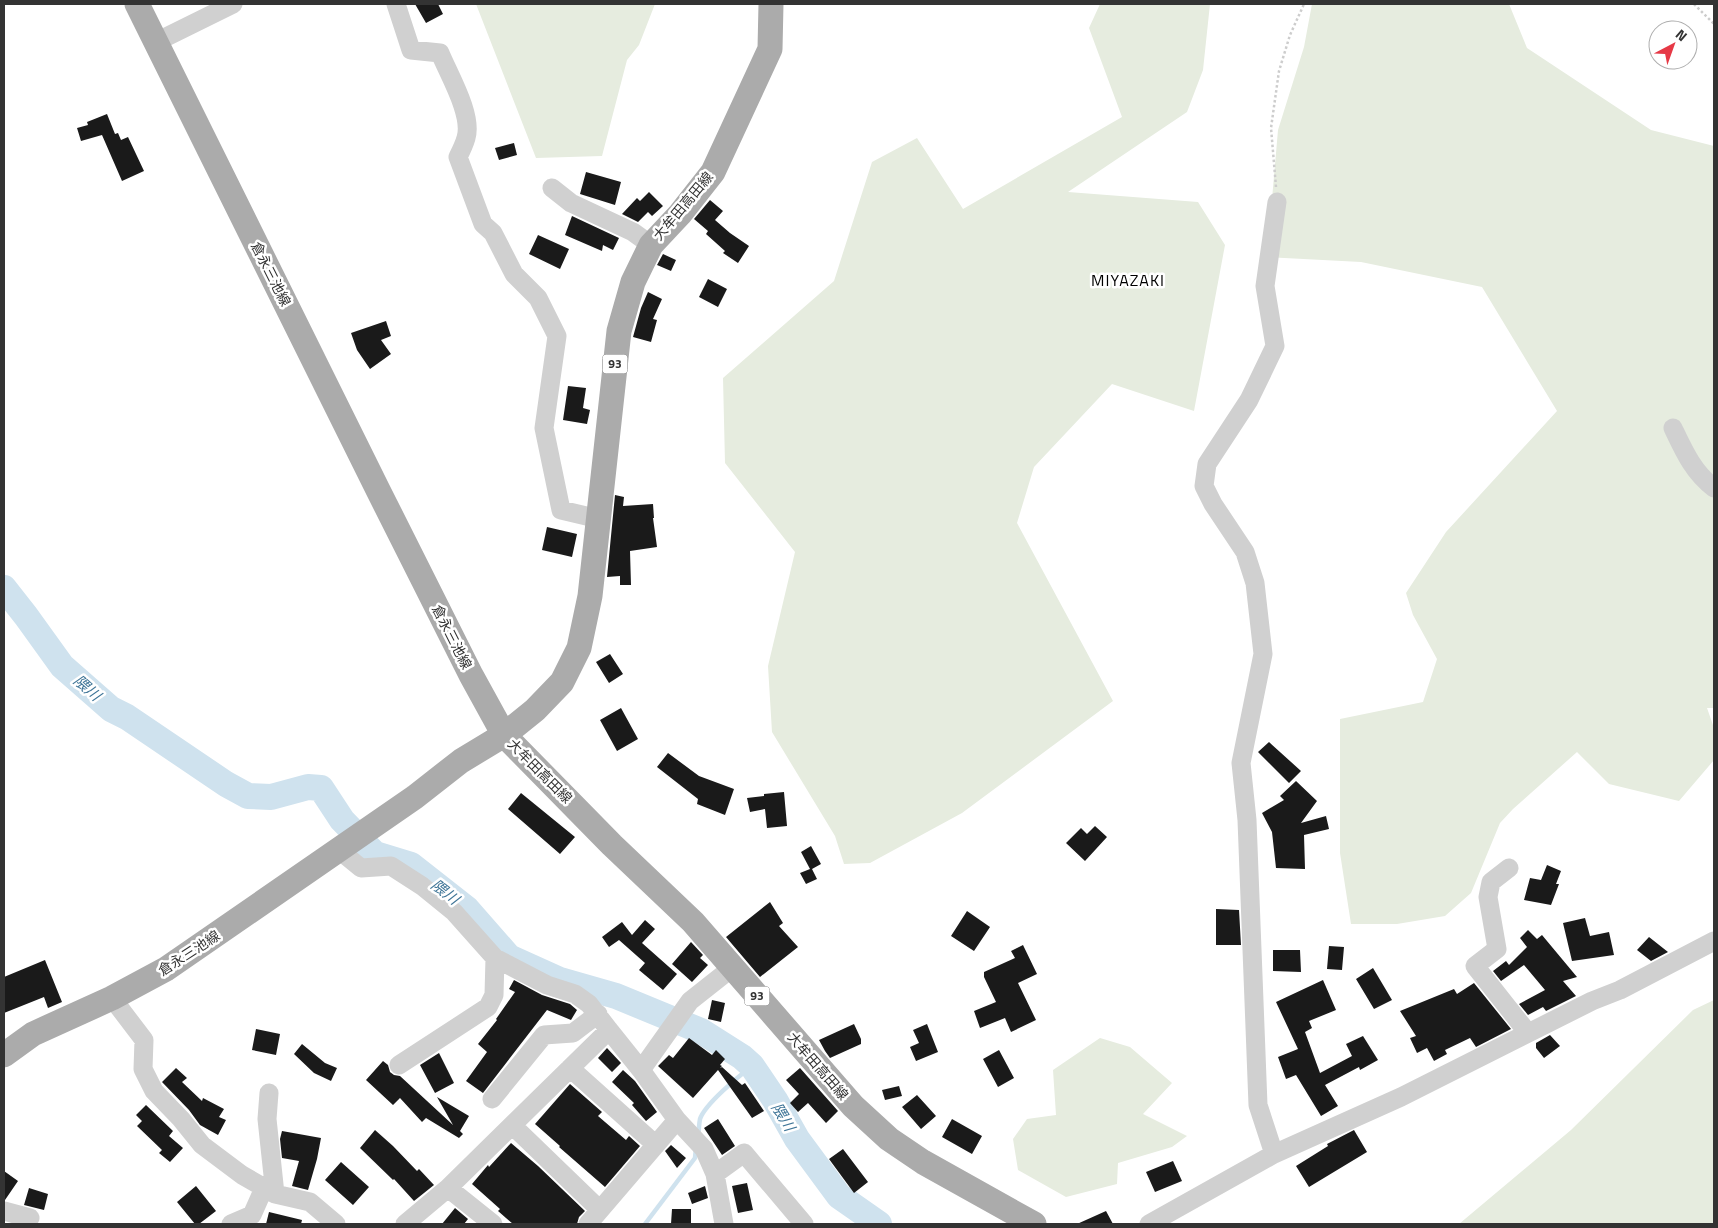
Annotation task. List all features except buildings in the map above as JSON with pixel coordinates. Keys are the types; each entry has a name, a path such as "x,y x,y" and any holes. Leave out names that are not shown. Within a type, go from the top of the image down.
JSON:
{"main road":[{"name":"倉永三池線","path":"4,1055 33,1034 112,998 166,969 415,797 461,761 504,735 383,501 137,4"},
{"name":"大牟田高田線","path":"771,4 770,49 713,172 680,214 651,245 633,282 619,331 590,596 579,648 562,682 535,710 504,735 606,839 693,922 853,1106 889,1139 924,1162 1034,1224"}],"street":[{"path":"156,42 233,4"},
{"path":"396,4 410,50 440,53 463,107 467,122 466,137 458,156 483,224 493,233 514,274 538,298 557,336 544,428 561,510 599,519"},
{"path":"552,188 571,203 633,232 651,245"},
{"path":"1274,1154 1258,1105 1247,820 1242,763 1263,654 1254,583 1245,552 1213,504 1204,486 1207,464 1249,400 1275,346 1265,286 1277,202"},
{"path":"1673,428 1685,456 1714,488"},
{"path":"339,850 361,868 391,866 422,886 454,912 495,958 548,985 574,994 589,1004 641,1070 677,1120 697,1141 715,1174 724,1224"},
{"path":"1509,868 1491,882 1488,897 1498,949 1475,966 1528,1033"},
{"path":"1150,1224 1274,1154 1401,1098 1592,1001 1620,990 1714,941"},
{"path":"399,1065 488,1007 494,995 495,958"},
{"path":"641,1070 690,1001 733,967"},
{"path":"112,998 144,1040 143,1069 154,1091 181,1119 202,1145 242,1175 270,1191 310,1202 336,1224"},
{"path":"492,1099 544,1035 573,1033 598,1014"},
{"path":"405,1224 448,1188 609,1030"},
{"path":"570,1068 656,1145"},
{"path":"231,1224 252,1215 270,1191 267,1120 269,1093"},
{"path":"512,1125 594,1217 677,1120"},
{"path":"715,1174 744,1153 804,1224"},
{"path":"448,1188 492,1224"},
{"path":"4,1211 30,1218"}],"path":[{"path":"1277,202 1271,128 1280,71 1290,35 1304,4"},
{"path":"1694,4 1714,24"}],"shaded area":[{"path":"476,4 655,4 639,45 627,60 602,156 536,158"},
{"path":"1100,4 1210,4 1203,70 1187,112 1068,192 1198,202 1225,245 1194,411 1112,384 1034,467 1017,523 1113,701 962,813 870,863 844,864 835,836 772,732 768,666 795,552 725,463 723,378 834,281 872,162 917,138 963,209 1122,117 1089,28"},
{"path":"1312,4 1509,4 1527,48 1651,130 1714,146 1714,708 1707,708 1714,728 1714,760 1679,801 1609,784 1577,752 1500,823 1471,893 1445,916 1397,924 1351,924 1340,853 1340,719 1423,702 1437,659 1413,615 1406,593 1446,532 1557,411 1482,287 1361,262 1267,257 1278,130 1304,47"},
{"path":"1714,1000 1714,1224 1459,1224 1571,1130 1693,1010"},
{"path":"1100,1038 1130,1047 1172,1083 1143,1114 1187,1136 1172,1147 1118,1163 1117,1184 1066,1197 1018,1170 1013,1139 1027,1119 1056,1115 1053,1070"}],"waterway":[{"name":"隈川","path":"4,588 62,666 111,709 127,717 226,784 248,796 271,797 308,787 321,788 342,820 375,854 411,865 467,909 509,957 560,980 616,996 701,1031 742,1057 752,1066 775,1100 797,1139 839,1196 879,1224"},
{"path":"698,1135 700,1119 708,1106 752,1066"},
{"path":"645,1224 695,1158 696,1147"}],"district":[{"name":"MIYAZAKI","path":"1128,280"}]}
